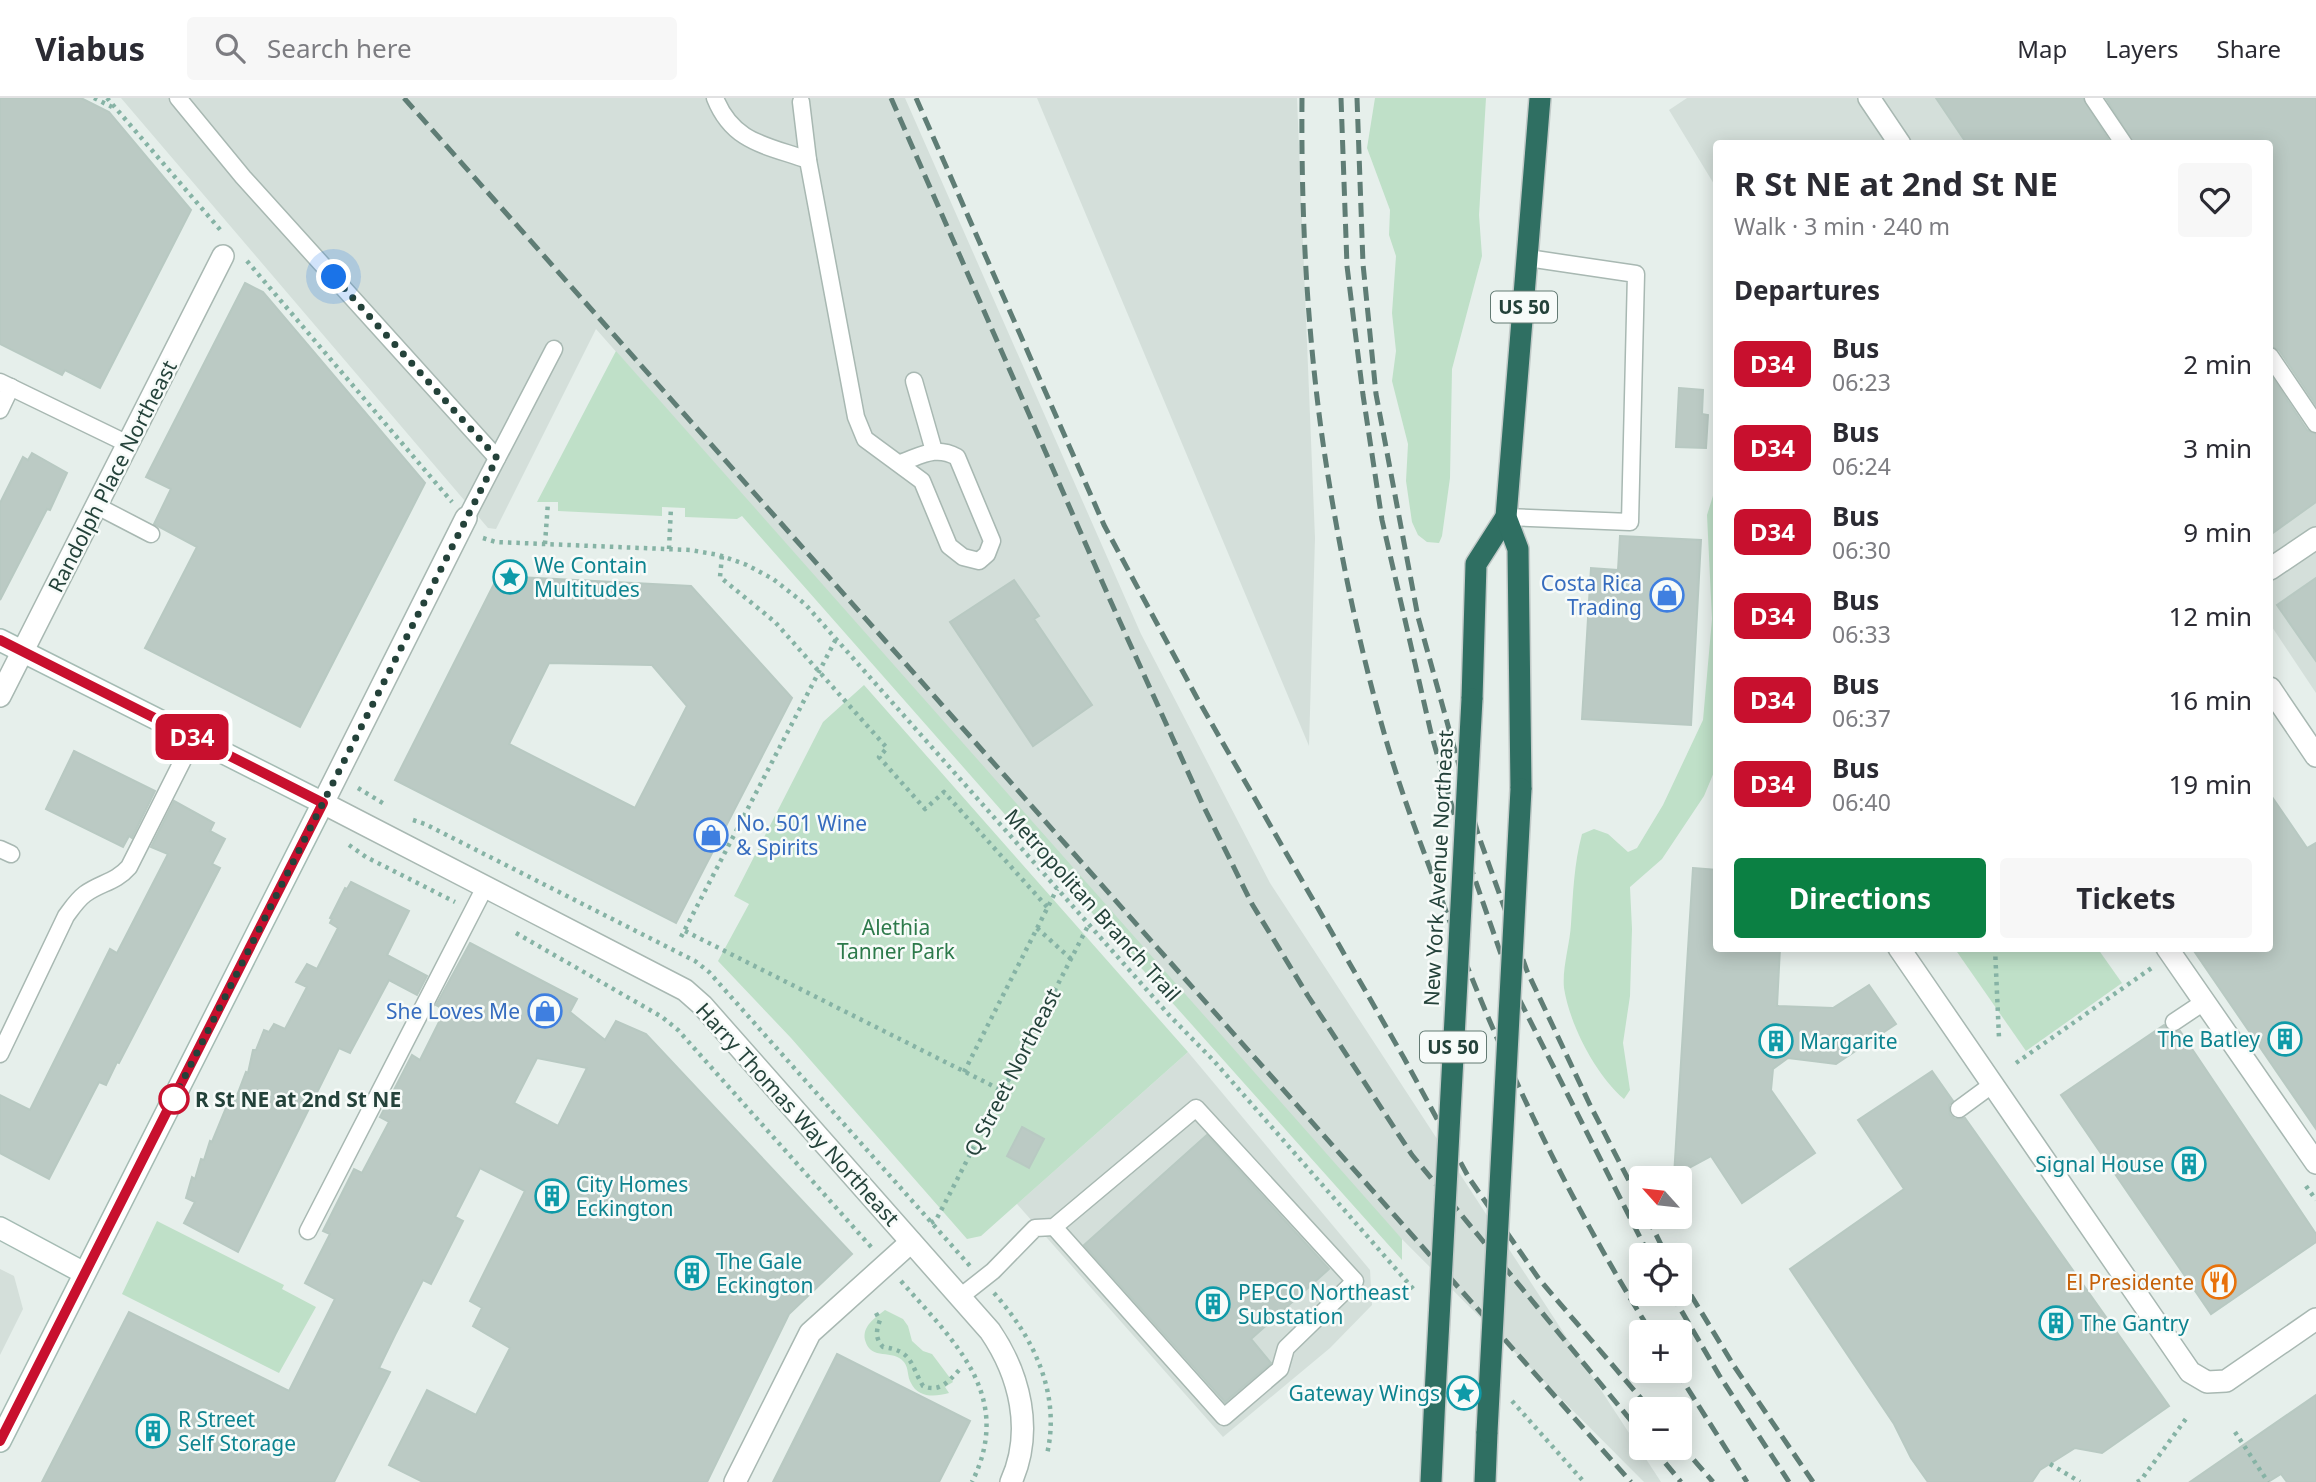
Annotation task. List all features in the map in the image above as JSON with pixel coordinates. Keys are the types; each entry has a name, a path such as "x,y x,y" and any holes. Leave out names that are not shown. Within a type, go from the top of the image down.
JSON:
{"highway":[{"name":"New York Avenue Northeast","path":"1485,1482 1521,789 1518,549 1506,517 1540,98"},
{"name":"New York Avenue Northeast","path":"1431,1482 1472,699 1476,564 1506,517"}],"street":[{"path":"1869,98 1897,140"},
{"name":"Randolph Place Northeast","path":"0,696 227,249"},
{"path":"0,1441 340,770 460,511"},
{"path":"2273,567 2316,538"},
{"name":"Harry Thomas Way Northeast","path":"0,640 685,990 702,1005 960,1297 1002,1349 1018,1390 1022,1434 1011,1482"},
{"path":"2273,692 2316,756"},
{"path":"1902,952 2185,1367 2195,1377 2207,1382 2226,1381 2316,1319"},
{"path":"2169,952 2316,1163"},
{"path":"0,1228 84,1273"},
{"path":"735,1482 810,1333 911,1242"}],"lane":[{"path":"178,98 243,177 497,458"},
{"path":"715,98 722,115 738,134 807,160"},
{"path":"2093,98 2121,140"},
{"path":"801,102 807,160 856,417 865,439 922,481 949,545 963,557 979,561 987,554 992,541 957,457 945,451 934,451 900,463"},
{"path":"1506,517 1630,522 1636,274 1528,258"},
{"path":"460,511 497,458 554,349"},
{"path":"2273,360 2316,424"},
{"path":"914,381 934,451"},
{"path":"0,410 6,384 128,443"},
{"path":"97,506 151,534"},
{"path":"0,1054 66,916 87,892 114,881 129,867 194,738"},
{"path":"308,1231 485,887"},
{"path":"2174,1022 2204,1002"},
{"path":"1959,1109 1993,1084"},
{"path":"960,1297 993,1272 1035,1228 1054,1227 1196,1108 1354,1281 1286,1348 1280,1369 1224,1417 1054,1227"}],"path":[{"path":"94,98 116,108"},
{"path":"107,98 227,249"},
{"path":"246,260 460,511"},
{"path":"545,544 548,502"},
{"path":"669,549 671,507"},
{"name":"Metropolitan Branch Trail","path":"481,536 490,541 669,549 722,556 747,565 785,586 806,604 1417,1293"},
{"path":"722,556 720,577 775,622 820,672 887,748 879,757 925,809 944,792 1048,908"},
{"path":"681,937 836,639"},
{"path":"340,770 362,792 388,806"},
{"path":"344,836 351,848 366,857 472,911"},
{"path":"964,1072 1057,889"},
{"name":"Q Street Northeast","path":"936,1220 1089,924"},
{"path":"1037,929 1071,959"},
{"path":"685,931 1003,1091"},
{"path":"514,932 662,1017 678,1030 886,1264 965,1358 978,1379 985,1406 986,1438 978,1471 972,1482"},
{"path":"1995,952 1999,1038"},
{"path":"2016,1063 2169,952"},
{"path":"876,1313 880,1320 876,1331 877,1340 883,1347 896,1349 910,1358 923,1386 930,1389 942,1387 960,1369"},
{"path":"1509,1398 1584,1482"},
{"path":"2137,1482 2188,1416"},
{"path":"2235,1432 2267,1482"},
{"path":"2050,1464 2080,1482"}],"shaded area":[{"path":"121,98 905,98 1141,634 1270,883 1629,1433 1629,1460 1647,1460 1661,1482 1644,1482 1382,1219 596,329 496,529 488,528"},
{"path":"1037,98 1297,98 1315,538 1309,746"},
{"path":"1687,98 2316,98 2316,693 2273,628 2273,140 1713,140 1713,182 1669,110"},
{"path":"1188,1052 1370,1270 1372,1305 1330,1348 1223,1437 1017,1204"},
{"path":"0,1269 14,1276 23,1309 0,1355"}],"green space":[{"path":"1375,98 1486,98 1479,215 1482,256 1452,369 1450,478 1439,543 1427,542 1418,535 1412,522 1406,481 1408,444 1392,381 1396,351 1392,313 1396,256 1389,235 1390,210 1367,148"},
{"path":"616,351 1402,1239 1402,1260 742,516 737,519 685,517 685,508 662,507 662,516 558,511 558,502 537,502"},
{"path":"1713,496 1713,775 1704,796 1662,859 1630,887 1630,996 1623,1043 1630,1090 1624,1099 1604,1077 1586,1049 1572,1018 1564,988 1577,856 1582,834 1594,829 1608,834 1628,852 1637,848 1663,805 1703,720 1712,619 1707,515"},
{"name":"Alethia Tanner Park","path":"864,685 1188,1052 981,1236 967,1239 791,1038 718,961 749,904 734,896 823,722"},
{"path":"1957,952 2100,952 2122,983 2026,1051"},
{"path":"157,1221 284,1285 282,1289 316,1307 279,1373 122,1294"},
{"path":"885,1310 903,1319 912,1341 923,1351 932,1354 953,1382 945,1387 949,1393 933,1396 922,1394 910,1381 904,1362 894,1356 872,1351 868,1347 865,1331"}],"building":[{"path":"0,98 81,98 109,112 191,210 100,388 65,370 62,375 0,344"},
{"path":"1936,98 2083,98 2109,140 1964,140"},
{"path":"2106,98 2316,98 2316,405 2279,350 2273,347 2273,140 2132,140"},
{"path":"245,283 263,292 425,483 300,727 145,648 197,547 154,524 171,489 146,477"},
{"path":"2273,379 2307,430 2316,434 2316,502 2273,533"},
{"path":"1679,388 1703,390 1702,414 1708,415 1706,448 1676,447"},
{"path":"32,453 67,473 50,510 47,509 0,600 0,503 23,457 28,460"},
{"path":"1620,536 1701,540 1691,725 1582,719 1591,568 1618,570"},
{"path":"498,576 691,586 792,698 676,923 395,780","holes":["549,663 652,665 687,706 635,808 509,744"]},
{"path":"2316,578 2316,661 2277,605"},
{"path":"1014,580 1039,616 1034,619 1092,705 1033,746 950,622"},
{"path":"74,751 155,791 132,838 129,836 123,847 46,809"},
{"name":"The Batley","path":"2273,798 2307,848 2316,843 2316,1129 2195,952 2273,952"},
{"path":"174,801 214,823 210,831 225,839 212,864 220,868 119,1063 117,1062 106,1085 99,1082 49,1179 0,1153 0,1095 30,1110 110,949 117,953 168,854 151,847"},
{"name":"Margarite","path":"1693,868 1713,870 1713,952 1780,952 1777,1006 1833,1008 1869,985 1896,1024 1836,1064 1788,1058 1773,1069 1771,1090 1815,1153 1742,1203 1711,1156 1692,1166 1675,1166"},
{"path":"351,882 409,911 387,955 427,976 417,995 389,980 350,1053 339,1048 238,1252 184,1223 195,1202 186,1198 192,1177 195,1179 201,1159 204,1160 228,1103 233,1106 246,1072 248,1073 253,1050 256,1050 264,1030 269,1032 274,1024 285,1029 307,987 296,982 307,964 317,969 338,928 330,923 330,918 345,888 347,889"},
{"path":"470,943 577,999 570,1012 605,1040 616,1021 646,1034 852,1254 789,1314 707,1482 423,1482 389,1465 427,1390 476,1415 510,1348 473,1326 482,1308 470,1301 525,1191 480,1168 455,1217 463,1221 431,1284 423,1280 379,1368 390,1372 334,1482 42,1482 129,1312 289,1391 335,1299 305,1283 330,1234 323,1231 354,1169 362,1173 389,1122 380,1117 412,1055 420,1060 445,1010 436,1005","holes":["537,1058 587,1068 558,1126 514,1103"]},
{"name":"Signal House","path":"2164,1025 2170,1032 2180,1031 2316,1234 2316,1242 2211,1314 2061,1095"},
{"name":"The Gantry","path":"1932,1071 1953,1101 1949,1105 1950,1115 1955,1119 1965,1118 2169,1406 2102,1453 2075,1448 2040,1470 2032,1482 1928,1482 1911,1458 1894,1424 1790,1269 1904,1189 1858,1120"},
{"path":"1022,1127 1044,1139 1029,1168 1007,1156"},
{"name":"PEPCO Northeast Substation","path":"1207,1135 1329,1269 1251,1339 1271,1363 1225,1402 1084,1245"},
{"name":"The Gale Eckington","path":"837,1354 970,1421 939,1482 773,1482"},
{"path":"2316,1395 2316,1482 2287,1482 2281,1474 2268,1482 2190,1482"}],"railway":[{"path":"404,98 1631,1482"},
{"path":"891,98 1111,602 1202,803 1252,904 1308,996 1412,1155 1629,1418"},
{"path":"916,98 1104,525 1197,698 1404,1058 1469,1178 1539,1279 1640,1397"},
{"path":"1302,98 1306,274 1318,406 1344,563 1378,713 1418,836 1450,922 1516,1081 1593,1234 1644,1320"},
{"path":"1341,98 1347,266 1363,395 1382,520 1431,733 1463,845 1511,983 1643,1243"},
{"path":"1357,98 1363,264 1376,394 1418,617 1478,834 1527,971 1629,1181"},
{"path":"1653,1229 1660,1243"},
{"path":"1692,1297 1734,1366 1813,1482"},
{"path":"1679,1306 1719,1375 1789,1482"},
{"path":"1684,1383 1747,1482"},
{"path":"1692,1458 1713,1482"},
{"path":"1663,1460 1681,1482"}],"bus line":[{"name":"D34","path":"0,640 323,803 0,1441"}],"place":[{"name":"We Contain Multitudes","path":"510,577"},
{"name":"Costa Rica Trading","path":"1667,595"},
{"name":"No. 501 Wine & Spirits","path":"711,835"},
{"name":"She Loves Me","path":"545,1011"},
{"name":"The Batley","path":"2285,1039"},
{"name":"Margarite","path":"1776,1041"},
{"name":"R St NE at 2nd St NE","path":"174,1099"},
{"name":"Signal House","path":"2189,1164"},
{"name":"City Homes Eckington","path":"552,1196"},
{"name":"The Gale Eckington","path":"692,1273"},
{"name":"El Presidente","path":"2219,1282"},
{"name":"PEPCO Northeast Substation","path":"1213,1304"},
{"name":"The Gantry","path":"2056,1323"},
{"name":"Gateway Wings","path":"1464,1393"},
{"name":"R Street Self Storage","path":"153,1431"}],"route":[{"path":"174,1099 171,1104 497,458 334,277"}]}
